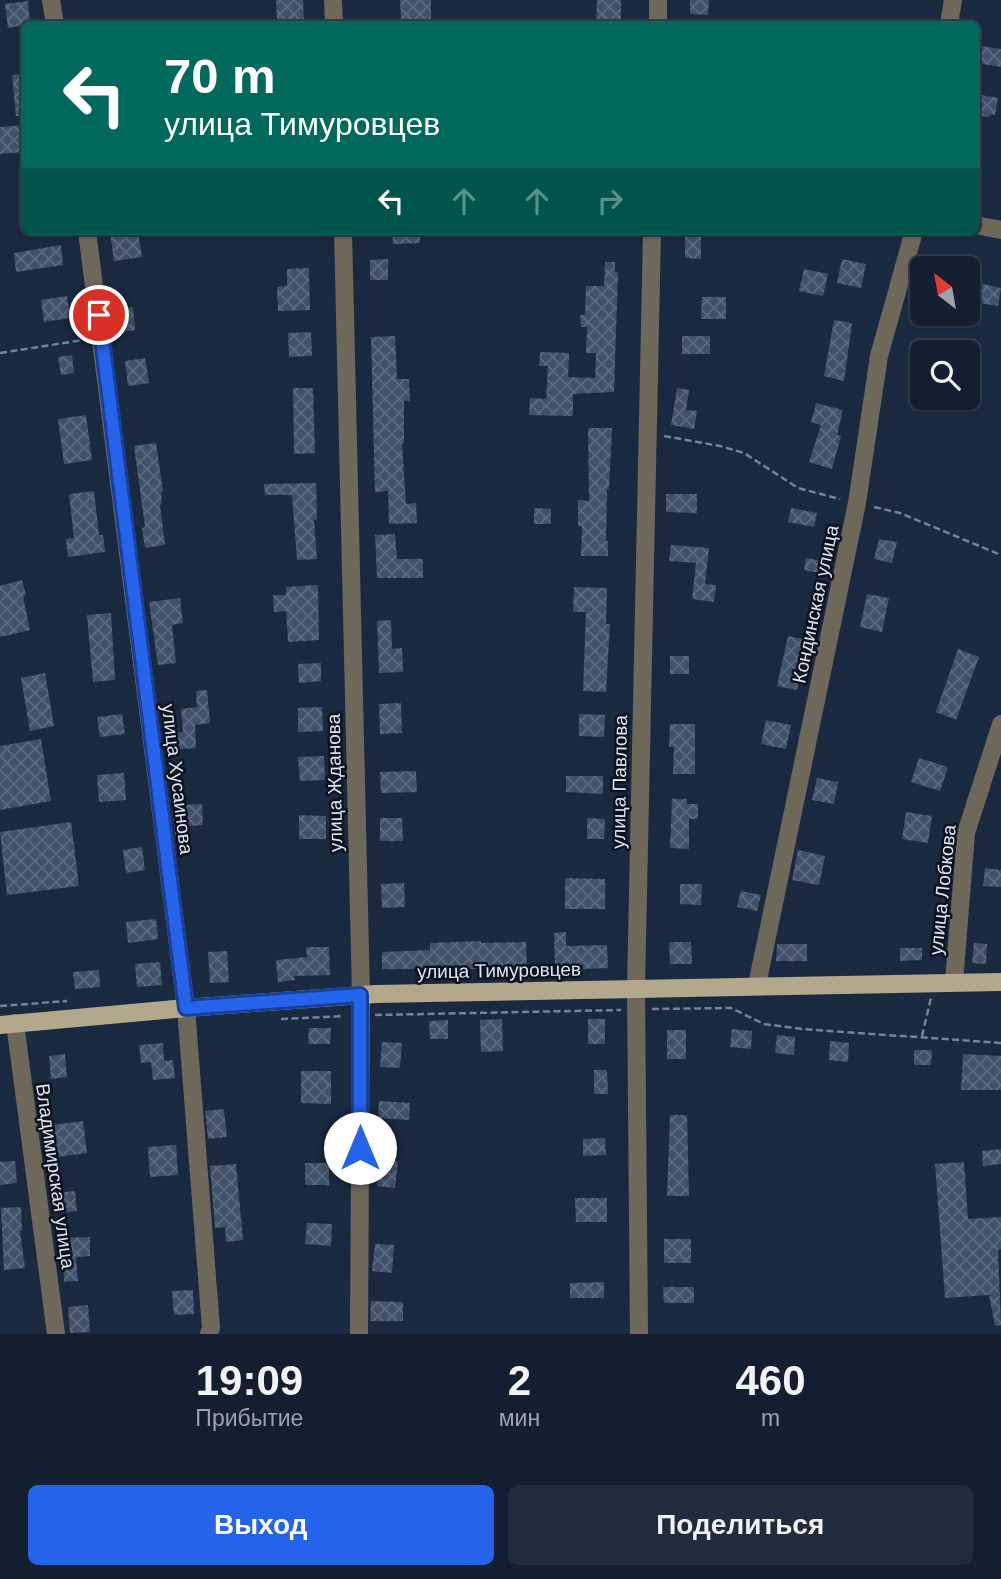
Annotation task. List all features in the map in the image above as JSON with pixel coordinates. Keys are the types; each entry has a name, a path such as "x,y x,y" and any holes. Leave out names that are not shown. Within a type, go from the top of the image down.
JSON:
{"main road":[{"name":"улица Тимуровцев","path":"8,1024 360,995 1001,982"}],"street":[{"path":"51,0 54,21"},
{"path":"333,0 334,21"},
{"path":"658,0 658,21"},
{"path":"950,21 953,0"},
{"path":"980,226 1001,230"},
{"name":"улица Хусаинова","path":"88,235 186,1008 211,1328 209,1334"},
{"name":"улица Жданова","path":"343,235 360,995 359,1334"},
{"name":"улица Павлова","path":"639,1334 636,988 652,235"},
{"name":"Кондинская улица","path":"757,985 857,503 879,356 913,235"},
{"name":"улица Лобкова","path":"954,982 966,833 999,734"},
{"name":"Владимирская улица","path":"8,1024 56,1334"}],"path":[{"path":"0,353 102,338"},
{"path":"646,433 744,453 798,488 900,513 1001,555"},
{"path":"921,1038 930,1007 931,982"},
{"path":"270,1019 731,1008 764,1024 802,1029 1001,1043"}],"building":[{"path":"276,0 303,0 304,21 277,21"},
{"path":"400,0 431,0 431,20 401,21"},
{"path":"597,0 621,0 621,21 596,21"},
{"path":"690,0 709,0 708,15 690,14"},
{"path":"28,1 30,21 21,21 21,26 8,28 5,4"},
{"path":"980,46 1001,49 1001,67 980,63"},
{"path":"21,74 21,116 16,116 12,75"},
{"path":"980,95 998,98 995,115 990,114 989,117 980,116"},
{"path":"21,125 21,152 0,154 0,127"},
{"path":"111,235 139,235 142,257 114,261"},
{"path":"392,235 420,235 420,243 393,244"},
{"path":"685,235 701,235 701,259 685,258"},
{"path":"61,245 63,265 16,272 14,253"},
{"path":"388,259 388,280 370,280 370,260"},
{"path":"842,259 866,264 861,288 837,283"},
{"path":"605,262 615,262 615,272 618,272 614,392 573,394 573,416 529,415 530,398 546,399 548,366 539,366 540,352 569,353 568,377 595,378 596,353 586,353 587,327 581,327 580,315 585,315 586,286 604,286"},
{"path":"309,268 310,310 278,311 277,287 287,286 287,269"},
{"path":"804,269 828,274 823,296 799,291"},
{"path":"980,283 1001,288 998,306 980,303"},
{"path":"67,296 70,318 44,322 41,300"},
{"path":"702,297 726,297 726,319 701,319"},
{"path":"133,307 135,330 123,332 121,308"},
{"path":"834,320 852,323 844,381 824,376"},
{"path":"311,332 312,356 289,357 288,333"},
{"path":"395,336 397,379 409,379 410,401 404,401 402,443 406,504 416,503 417,523 389,524 388,491 375,492 371,337"},
{"path":"682,336 710,336 710,354 682,354"},
{"path":"72,355 74,373 61,375 58,357"},
{"path":"145,358 149,383 128,386 125,361"},
{"path":"293,388 313,388 315,453 294,454"},
{"path":"677,388 689,390 686,410 697,411 694,429 671,425"},
{"path":"816,403 843,410 837,435 841,436 832,469 809,462 821,425 811,422"},
{"path":"86,415 92,460 64,464 58,419"},
{"path":"588,428 612,428 607,489 608,556 581,556 582,526 578,526 578,500 589,501"},
{"path":"156,443 163,491 160,505 165,545 145,548 142,528 145,527 134,446"},
{"path":"316,483 317,520 314,520 317,559 297,560 292,495 265,495 264,484"},
{"path":"94,491 99,535 103,535 105,552 68,557 66,539 74,538 69,494"},
{"path":"666,494 697,494 697,513 666,512"},
{"path":"534,508 551,509 551,524 534,524"},
{"path":"791,508 817,513 814,527 788,522"},
{"path":"395,534 397,559 423,559 423,578 377,578 375,535"},
{"path":"879,539 897,542 892,563 874,559"},
{"path":"671,545 709,548 705,584 716,585 714,602 692,599 696,563 669,561"},
{"path":"806,558 827,562 824,574 804,570"},
{"path":"22,580 30,630 0,637 0,586"},
{"path":"318,585 319,640 288,642 286,611 274,612 273,595 286,595 286,587"},
{"path":"574,587 607,588 606,624 610,624 606,692 583,691 586,612 573,612"},
{"path":"867,594 889,598 882,632 860,627"},
{"path":"180,598 183,623 172,625 176,663 158,665 149,602"},
{"path":"111,613 115,680 93,682 87,615"},
{"path":"391,620 392,649 402,648 403,672 379,673 377,621"},
{"path":"788,636 808,640 797,690 777,686"},
{"path":"958,649 979,657 956,720 936,712"},
{"path":"670,656 689,656 689,674 670,674"},
{"path":"321,663 321,681 299,683 298,664"},
{"path":"45,673 54,726 30,731 21,678"},
{"path":"207,690 210,723 195,725 196,748 168,750 167,733 183,732 181,709 197,707 196,691"},
{"path":"401,703 402,733 380,734 379,704"},
{"path":"322,707 323,731 298,732 298,708"},
{"path":"122,714 125,734 100,737 97,717"},
{"path":"579,714 605,715 604,737 579,736"},
{"path":"766,720 791,725 786,749 761,744"},
{"path":"670,724 695,724 695,774 673,774 674,747 669,747"},
{"path":"41,739 51,801 0,810 0,746"},
{"path":"324,756 325,780 300,781 298,757"},
{"path":"919,758 948,767 940,791 911,782"},
{"path":"416,771 417,792 381,793 380,772"},
{"path":"124,773 126,800 99,802 97,775"},
{"path":"566,776 603,776 603,794 566,792"},
{"path":"817,778 838,782 834,804 812,800"},
{"path":"672,799 687,799 687,804 698,804 698,819 689,819 689,849 670,848"},
{"path":"202,804 203,825 189,826 190,840 176,840 172,810 182,809 182,805"},
{"path":"906,812 932,816 928,843 902,839"},
{"path":"299,815 326,816 326,839 299,839"},
{"path":"380,818 402,818 403,841 380,841"},
{"path":"587,818 605,819 604,839 587,839"},
{"path":"71,822 79,886 7,895 0,832"},
{"path":"142,847 145,870 126,873 123,850"},
{"path":"798,850 825,856 819,885 792,880"},
{"path":"985,868 1001,870 1001,887 983,886"},
{"path":"565,878 605,879 605,909 565,909"},
{"path":"404,883 405,907 382,908 381,884"},
{"path":"680,884 702,884 701,905 680,904"},
{"path":"741,891 761,895 757,911 737,907"},
{"path":"156,919 158,939 128,943 126,922"},
{"path":"566,932 566,946 607,945 608,968 555,966 554,933"},
{"path":"526,942 527,969 382,969 382,952 430,950 430,943"},
{"path":"669,942 691,942 692,964 670,964"},
{"path":"974,943 987,944 986,964 972,963"},
{"path":"777,944 807,944 807,961 776,961"},
{"path":"306,947 329,947 330,975 294,976 295,980 278,982 276,960 307,957"},
{"path":"900,948 922,948 922,960 900,961"},
{"path":"227,951 229,982 210,983 208,952"},
{"path":"160,962 162,985 137,987 135,964"},
{"path":"99,970 100,987 75,989 73,972"},
{"path":"502,1019 503,1051 481,1052 480,1020"},
{"path":"588,1019 605,1019 605,1044 588,1044"},
{"path":"448,1020 448,1039 430,1039 429,1021"},
{"path":"309,1028 331,1028 330,1044 308,1044"},
{"path":"732,1029 752,1031 751,1049 730,1047"},
{"path":"667,1030 686,1030 686,1059 667,1059"},
{"path":"777,1035 795,1037 794,1055 775,1053"},
{"path":"830,1041 849,1043 848,1062 829,1060"},
{"path":"382,1042 402,1043 400,1068 380,1067"},
{"path":"163,1043 164,1061 173,1060 175,1078 153,1080 151,1062 141,1063 139,1045"},
{"path":"914,1050 932,1050 931,1065 914,1065"},
{"path":"65,1054 67,1077 51,1079 49,1056"},
{"path":"963,1054 1001,1056 1001,1090 961,1090"},
{"path":"594,1070 607,1070 608,1094 594,1094"},
{"path":"301,1071 331,1071 331,1104 301,1103"},
{"path":"379,1101 410,1103 409,1120 378,1118"},
{"path":"224,1109 227,1137 208,1139 205,1111"},
{"path":"670,1115 687,1115 689,1196 667,1196"},
{"path":"83,1121 87,1153 49,1158 45,1126"},
{"path":"605,1138 606,1155 583,1156 583,1139"},
{"path":"176,1145 178,1175 150,1177 148,1147"},
{"path":"1001,1149 1001,1164 983,1166 982,1151"},
{"path":"380,1159 398,1161 395,1188 377,1186"},
{"path":"15,1161 17,1183 0,1185 0,1162"},
{"path":"964,1162 968,1219 1001,1217 1001,1249 998,1250 1001,1325 995,1326 989,1295 945,1298 935,1164"},
{"path":"305,1163 329,1163 329,1185 305,1185"},
{"path":"236,1164 243,1240 226,1242 225,1227 215,1228 210,1166"},
{"path":"75,1191 77,1211 58,1213 55,1193"},
{"path":"575,1198 607,1198 607,1222 576,1222"},
{"path":"21,1207 20,1231 25,1268 4,1270 1,1208"},
{"path":"307,1223 332,1224 331,1246 305,1244"},
{"path":"90,1237 90,1256 76,1257 78,1281 64,1282 63,1238"},
{"path":"664,1239 691,1239 691,1263 664,1263"},
{"path":"375,1244 394,1245 392,1273 372,1271"},
{"path":"604,1282 604,1298 570,1298 570,1283"},
{"path":"663,1287 694,1287 694,1303 664,1303"},
{"path":"193,1290 194,1314 174,1315 172,1291"},
{"path":"371,1301 403,1302 403,1321 370,1321"},
{"path":"88,1305 90,1332 70,1333 68,1307"}],"route":[{"path":"99,315 186,1008 360,995 360,1148"}]}
